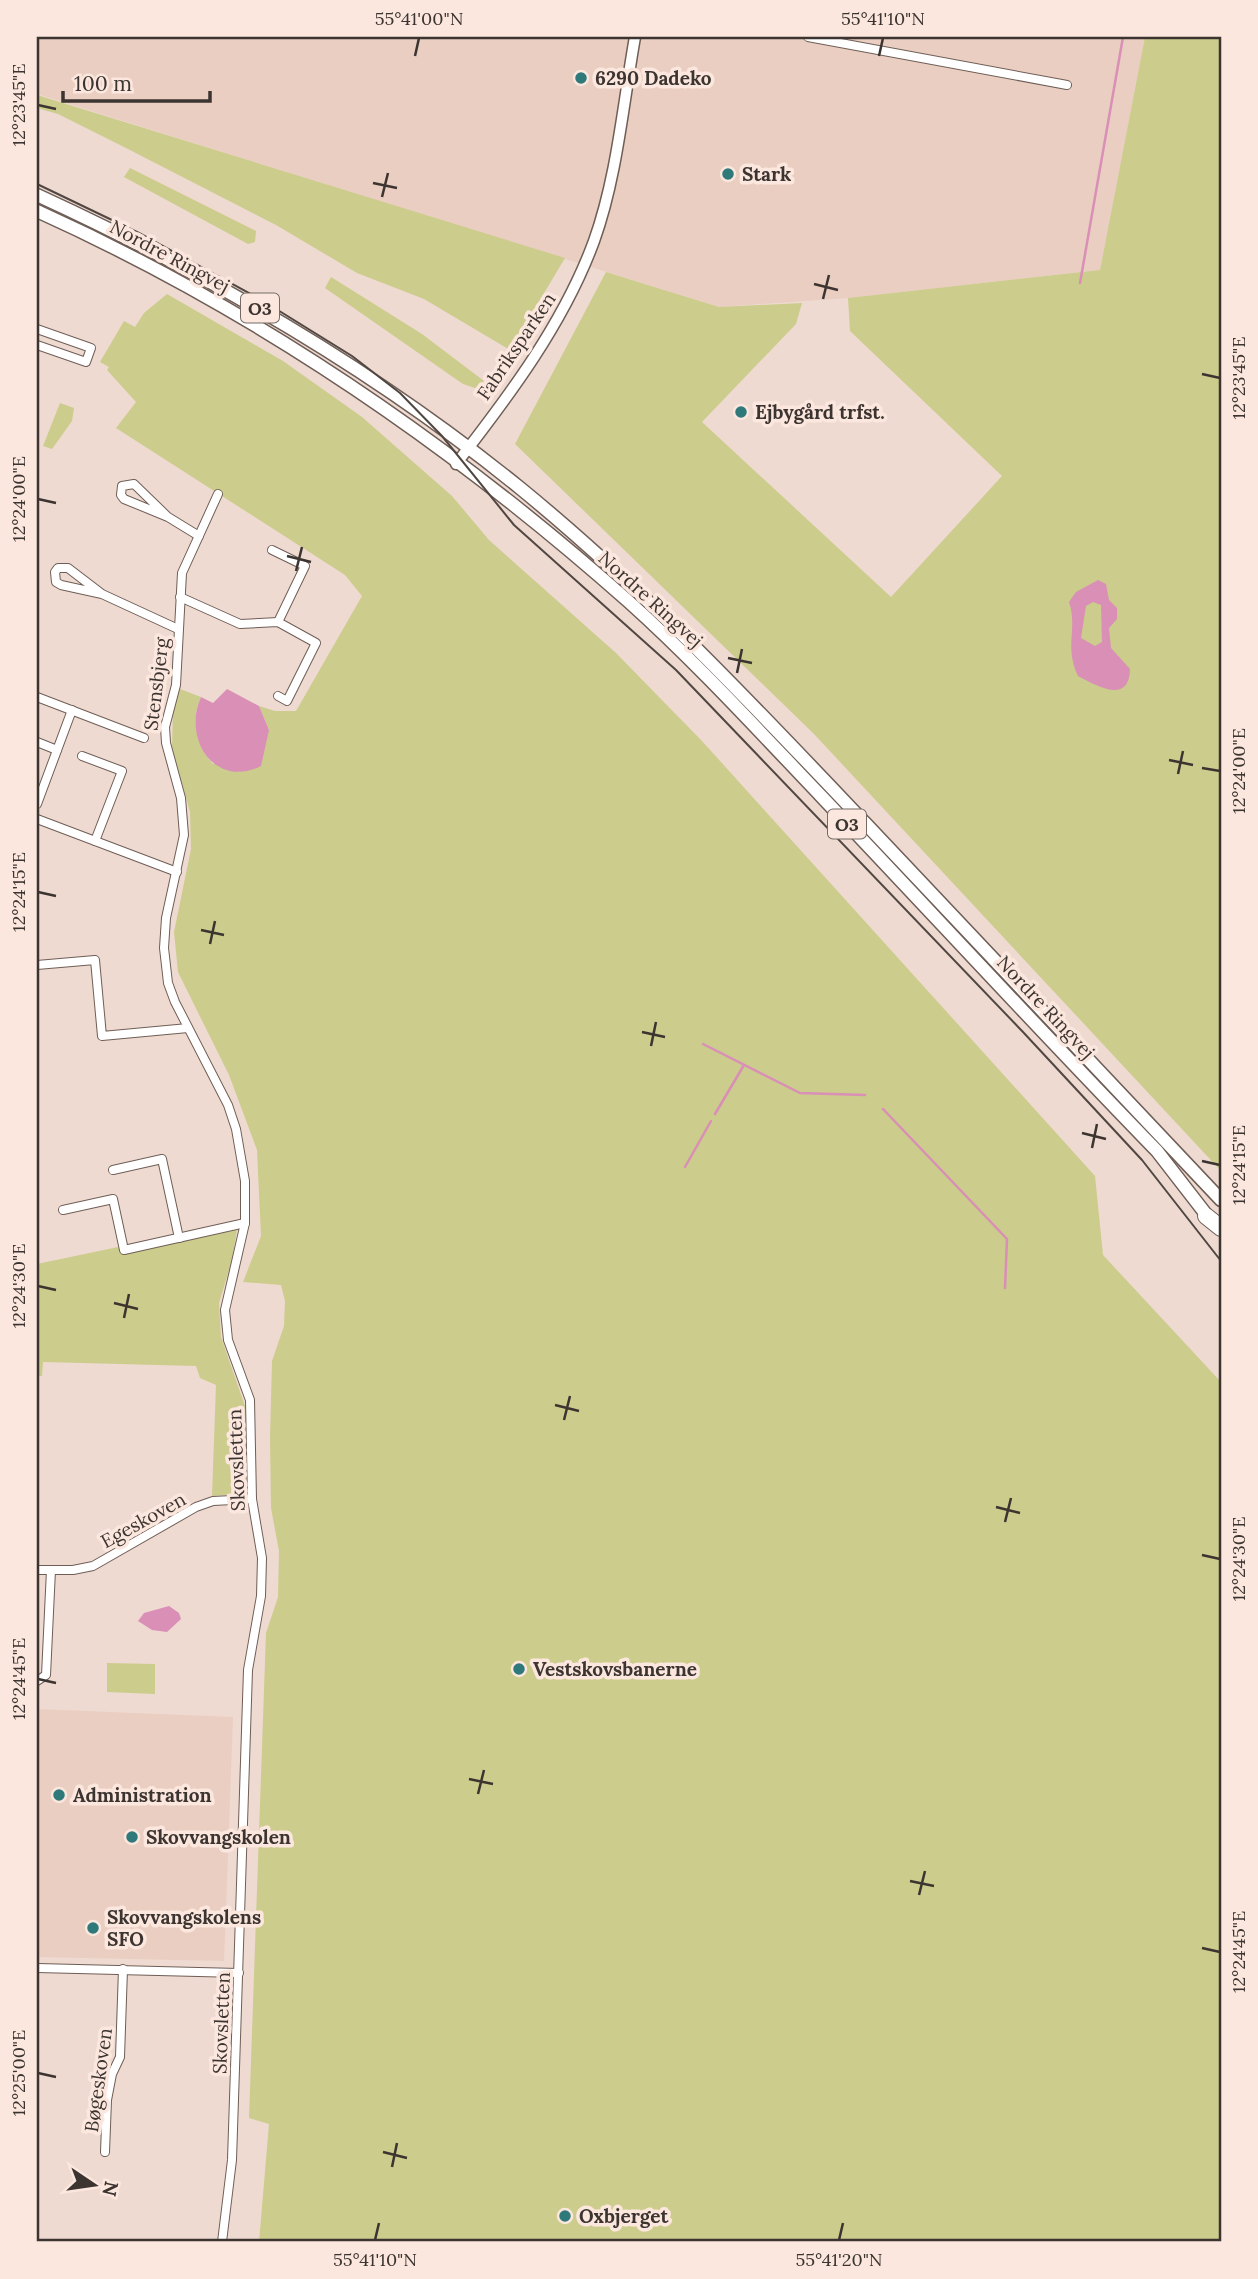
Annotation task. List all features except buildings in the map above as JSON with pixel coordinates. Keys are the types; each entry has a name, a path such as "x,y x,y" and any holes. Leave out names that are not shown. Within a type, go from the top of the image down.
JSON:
{"highway":[{"path":"1206,1216 1221,1228"}],"main road":[{"name":"Nordre Ringvej","path":"37,195 252,303 344,361 468,448 589,546 714,665 1221,1200"},
{"name":"Nordre Ringvej","path":"37,211 192,288 262,328 384,409 571,553 679,649 1157,1151 1221,1234"}],"street":[{"name":"Fabriksparken","path":"456,464 548,336 580,276 605,200 635,37"},
{"path":"808,37 1067,85"},
{"path":"37,329 91,348 86,362 37,345"},
{"path":"168,517 134,484 122,486 121,495 124,499 168,517 199,536"},
{"name":"Stensbjerg","path":"166,743 166,714 176,685 182,573 218,494"},
{"path":"272,550 305,566 278,622"},
{"name":"Stensbjerg","path":"102,594 68,568 58,568 55,572 56,582 61,585 102,594 178,629"},
{"path":"180,597 240,624 278,622 316,643 287,701 278,696"},
{"path":"37,697 144,738"},
{"path":"37,804 72,710"},
{"path":"37,742 57,750"},
{"name":"Skovsletten","path":"166,743 184,817 183,851 166,918 165,966 175,1002 221,1090 236,1129 244,1181 245,1223 227,1295 225,1324 250,1400 253,1423 252,1499 263,1575 248,1682 232,2160 222,2242"},
{"path":"82,756 122,771 95,841"},
{"path":"37,819 177,872"},
{"path":"37,965 95,960 102,1036 188,1028"},
{"path":"113,1170 162,1159 180,1238"},
{"path":"63,1210 113,1199 124,1250 245,1223"},
{"name":"Egeskoven","path":"37,1570 93,1566 196,1507 213,1501 252,1499"},
{"path":"37,1681 44,1679 47,1671 51,1570"},
{"path":"37,1968 239,1973"},
{"name":"Bøgeskoven","path":"105,2152 107,2100 112,2074 121,2057 123,1969"}],"shaded area":[{"path":"37,37 1145,37 1100,270 848,298 719,307 37,94"},
{"path":"1098,580 1106,584 1109,600 1117,608 1117,619 1109,628 1111,648 1130,669 1124,687 1118,690 1103,688 1078,676 1072,656 1069,602 1076,592","holes":["1093,602 1101,605 1102,642 1095,646 1081,638 1086,606"]},
{"path":"227,689 259,706 269,730 261,766 244,771 230,771 207,756 200,743 196,729 196,713 201,697 213,703"},
{"path":"169,1606 179,1613 181,1619 167,1632 152,1630 138,1621 144,1613"},
{"name":"Skovvangskolen","path":"37,1709 233,1717 224,1961 37,1957"}],"green space":[{"path":"1145,37 1221,37 1221,1171 814,734 515,444 606,272 719,307 802,303 796,324 702,422 891,597 1002,476 850,331 848,298 1100,270"},
{"path":"37,95 565,258 510,350 424,299 357,273 276,225 58,114 37,108"},
{"path":"130,168 256,231 255,242 248,244 124,177"},
{"path":"331,277 422,334 484,381 475,388 463,384 325,288"},
{"path":"167,294 283,361 362,417 452,496 489,540 616,653 702,741 1095,1176 1103,1255 1221,1382 1221,2242 259,2242 269,2124 249,2118 266,1633 278,1597 279,1551 271,1508 272,1361 284,1326 285,1301 281,1285 243,1282 261,1236 257,1150 229,1075 178,972 174,932 191,849 190,812 172,747 173,710 180,689 201,697 196,715 197,733 207,757 213,764 269,730 259,706 275,711 296,711 362,596 345,575 116,428 136,402 107,370 109,367 100,362 124,321 135,327 144,313"},
{"path":"60,403 74,408 72,421 52,449 43,446"},
{"path":"237,1230 232,1260 219,1303 221,1337 247,1412 246,1493 212,1496 216,1385 200,1378 196,1366 43,1362 42,1376 37,1376 37,1264 118,1247 122,1254"},
{"path":"107,1663 155,1664 155,1694 107,1692"}],"waterway":[{"path":"1080,283 1123,37"},
{"path":"703,1044 800,1093 865,1095"},
{"path":"715,1114 744,1065"},
{"path":"883,1109 1007,1239 1005,1288"},
{"path":"685,1167 711,1121"}],"tram line":[{"path":"37,184 139,233 260,299 352,356 400,393 442,436 514,525 676,670 1023,1032 1142,1160 1221,1261"}],"place":[{"name":"6290 Dadeko","path":"581,78"},
{"name":"Stark","path":"728,174"},
{"name":"Ejbygård trfst.","path":"741,412"},
{"name":"Vestskovsbanerne","path":"519,1669"},
{"name":"Administration","path":"59,1795"},
{"name":"Skovvangskolen","path":"132,1837"},
{"name":"Skovvangskolens SFO","path":"93,1928"},
{"name":"Oxbjerget","path":"565,2216"}]}
